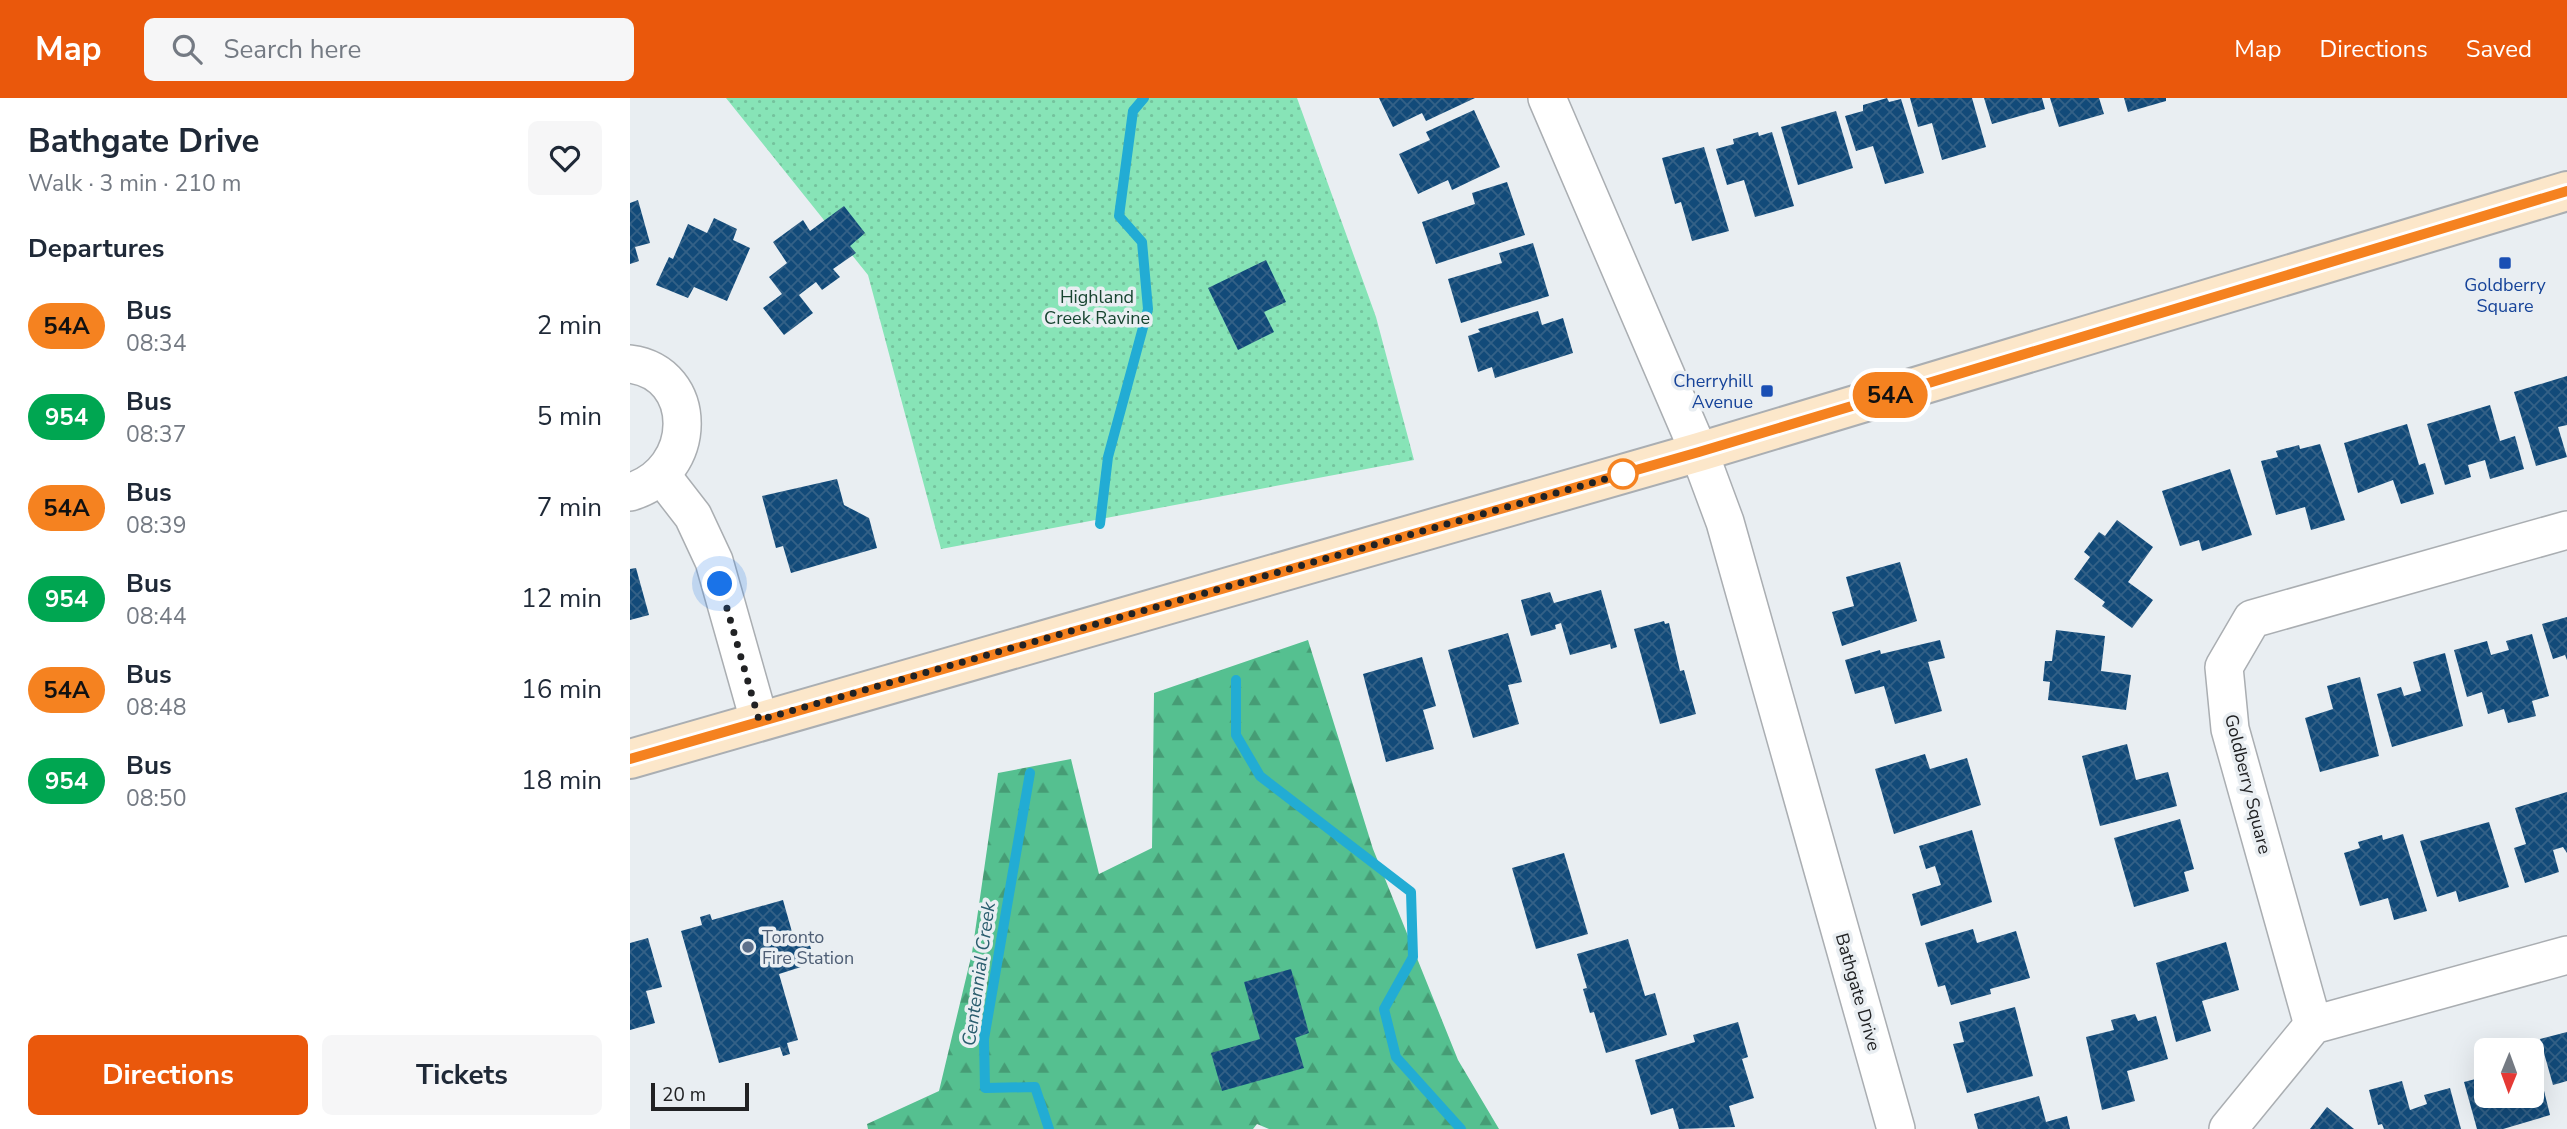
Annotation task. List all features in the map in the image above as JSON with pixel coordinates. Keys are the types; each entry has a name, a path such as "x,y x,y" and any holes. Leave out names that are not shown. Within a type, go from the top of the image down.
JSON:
{"main road":[{"path":"630,759 1699,452 2567,191"}],"street":[{"path":"1551,99 1699,452"},
{"path":"630,364 658,376 673,393 682,414 682,436 676,458 646,484 693,516 714,561 759,720"},
{"name":"Bathgate Drive","path":"1699,452 1725,522 1896,1129"},
{"name":"Goldberry Square","path":"2313,1025 2230,729 2224,667 2252,619 2567,530"},
{"path":"2228,1129 2313,1025 2567,955"}],"green space":[{"name":"Highland Creek Ravine","path":"726,98 1297,98 1376,317 1414,460 941,549 868,275"},
{"path":"1308,640 1373,849 1458,1060 1499,1129 1269,1129 1257,1124 1253,1129 868,1129 867,1124 939,1091 972,953 998,773 1071,759 1099,874 1152,848 1154,693"}],"building":[{"path":"1379,98 1475,98 1426,121 1422,113 1393,127"},
{"path":"1887,98 1889,102 1901,99 1924,173 1885,184 1873,146 1856,151 1845,116 1863,111 1863,105"},
{"path":"1910,98 1972,98 1986,147 1942,160 1932,123 1918,127"},
{"path":"1984,98 2042,98 2045,109 1992,124"},
{"path":"2050,98 2099,98 2104,114 2059,127"},
{"path":"2124,98 2166,98 2166,101 2128,112"},
{"path":"1474,110 1500,167 1452,190 1448,180 1418,194 1399,154 1430,140 1426,132"},
{"path":"1836,111 1853,168 1798,185 1781,127"},
{"path":"1758,132 1759,136 1772,132 1794,206 1755,217 1744,180 1727,185 1716,149 1734,144 1733,139"},
{"path":"1704,147 1729,231 1692,241 1681,202 1675,204 1662,158"},
{"path":"1507,182 1525,235 1436,264 1422,222 1475,204 1472,193"},
{"path":"638,200 650,243 635,247 639,261 630,264 630,203"},
{"path":"844,206 865,233 850,246 856,253 833,269 840,277 822,290 816,282 799,295 813,313 784,335 763,308 782,294 769,277 787,263 773,242 803,220 810,231"},
{"path":"714,218 737,229 733,240 750,248 727,301 694,287 688,298 656,285 669,257 673,259 688,224 707,233"},
{"path":"1533,243 1549,296 1461,323 1448,279 1502,263 1499,253"},
{"path":"1266,260 1286,302 1264,312 1274,332 1238,350 1208,288"},
{"path":"1538,311 1542,325 1563,318 1573,353 1495,378 1492,367 1478,372 1468,336 1480,332 1478,329"},
{"path":"2567,376 2567,425 2558,427 2567,457 2536,466 2514,392"},
{"path":"2490,405 2500,441 2515,436 2524,469 2490,479 2485,460 2468,465 2471,477 2445,485 2427,424"},
{"path":"2407,424 2419,465 2425,463 2434,494 2401,504 2393,480 2358,493 2344,443"},
{"path":"2320,444 2345,520 2311,530 2305,507 2276,515 2261,461 2278,457 2276,451 2299,445 2300,449"},
{"path":"2230,469 2252,535 2202,551 2199,540 2180,546 2162,491"},
{"path":"837,479 844,505 869,518 877,548 791,573 783,546 776,548 762,496"},
{"path":"2117,520 2153,547 2128,582 2153,600 2132,628 2102,606 2105,602 2074,579 2090,557 2084,552 2099,532 2105,536"},
{"path":"1900,562 1917,621 1842,646 1832,612 1854,606 1846,577"},
{"path":"636,568 649,615 630,620 630,569"},
{"path":"1601,590 1617,647 1611,649 1610,644 1570,655 1561,623 1555,625 1556,629 1531,636 1521,600 1550,592 1554,603"},
{"path":"2567,617 2567,660 2565,655 2553,659 2542,624"},
{"path":"1664,621 1665,624 1669,623 1680,671 1684,670 1696,714 1660,724 1634,629"},
{"path":"2056,630 2105,636 2101,671 2131,675 2126,710 2048,700 2050,682 2043,681 2045,661 2052,661"},
{"path":"1508,633 1522,682 1508,685 1519,724 1473,738 1448,650"},
{"path":"2532,634 2549,696 2532,701 2536,716 2508,723 2504,709 2488,714 2482,692 2467,697 2454,650 2487,641 2491,655 2509,650 2506,641"},
{"path":"1940,640 1945,658 1928,662 1942,711 1895,724 1884,686 1855,694 1845,660 1880,650 1881,654"},
{"path":"2445,653 2463,726 2392,747 2377,694 2401,687 2404,696 2421,691 2413,662"},
{"path":"1422,657 1436,706 1423,710 1434,749 1386,762 1363,674"},
{"path":"2360,677 2379,756 2320,772 2305,718 2333,709 2327,686"},
{"path":"2127,744 2136,780 2168,772 2177,806 2100,826 2082,756"},
{"path":"1925,754 1930,769 1967,758 1981,805 1894,834 1875,769"},
{"path":"2567,792 2567,853 2563,847 2553,850 2559,872 2525,883 2514,848 2526,844 2515,808"},
{"path":"2180,819 2194,869 2184,872 2189,891 2134,907 2114,838"},
{"path":"2489,822 2509,887 2459,902 2456,891 2437,897 2420,841"},
{"path":"1972,830 1992,902 1921,926 1912,894 1941,885 1935,866 1926,869 1919,846"},
{"path":"2403,834 2427,911 2394,920 2388,898 2360,906 2344,853 2360,848 2358,842 2382,835 2383,840"},
{"path":"1564,853 1588,934 1536,949 1512,868"},
{"path":"783,900 794,939 807,935 811,949 797,952 801,967 779,974 798,1040 787,1043 790,1054 783,1056 780,1047 719,1063 681,931 702,925 700,917 710,914 712,920"},
{"path":"1973,929 1977,943 2016,931 2030,978 1990,989 1991,994 1951,1005 1945,985 1938,987 1925,943"},
{"path":"648,938 662,987 646,991 655,1023 630,1030 630,943"},
{"path":"1628,939 1645,996 1655,993 1667,1035 1606,1053 1594,1012 1590,1013 1583,989 1587,988 1577,954"},
{"path":"2226,942 2239,990 2202,1001 2211,1031 2176,1042 2156,963"},
{"path":"1291,969 1309,1033 1295,1038 1304,1068 1222,1091 1211,1053 1260,1039 1244,982"},
{"path":"2015,1007 2033,1076 1967,1093 1953,1044 1964,1042 1959,1022"},
{"path":"2135,1014 2138,1021 2156,1016 2168,1059 2127,1071 2135,1101 2102,1110 2086,1037 2114,1030 2111,1020"},
{"path":"1738,1022 1748,1057 1742,1059 1754,1098 1729,1106 1735,1127 1679,1129 1673,1108 1651,1115 1635,1060 1695,1042 1693,1035"},
{"path":"2567,1032 2567,1081 2553,1085 2544,1053 2544,1038"},
{"path":"2474,1079 2474,1108 2544,1108 2544,1091 2550,1115 2503,1129 2477,1129 2464,1082"},
{"path":"2402,1081 2410,1110 2427,1104 2424,1095 2450,1088 2461,1129 2384,1129 2382,1124 2378,1125 2369,1090"},
{"path":"2039,1096 2046,1122 2067,1116 2070,1129 1978,1129 1974,1114"},
{"path":"2327,1107 2354,1129 2310,1129"}],"waterway":[{"name":"Centennial Creek","path":"1100,524 1108,457 1148,309 1142,242 1119,216 1133,111 1144,98"},
{"path":"1236,680 1236,735 1260,776 1411,892 1413,957 1384,1009 1396,1057 1461,1129"},
{"name":"Centennial Creek","path":"1030,773 984,1039 985,1088 1035,1087 1049,1129"}],"bus line":[{"name":"54A","path":"630,759 1032,641 1699,452 2567,191"}],"place":[{"name":"Goldberry Square","path":"2505,263"},
{"name":"Cherryhill Avenue","path":"1767,391"},
{"name":"Toronto Fire Station","path":"748,947"}],"route":[{"path":"720,584 759,720 1625,473 1623,474"}]}
